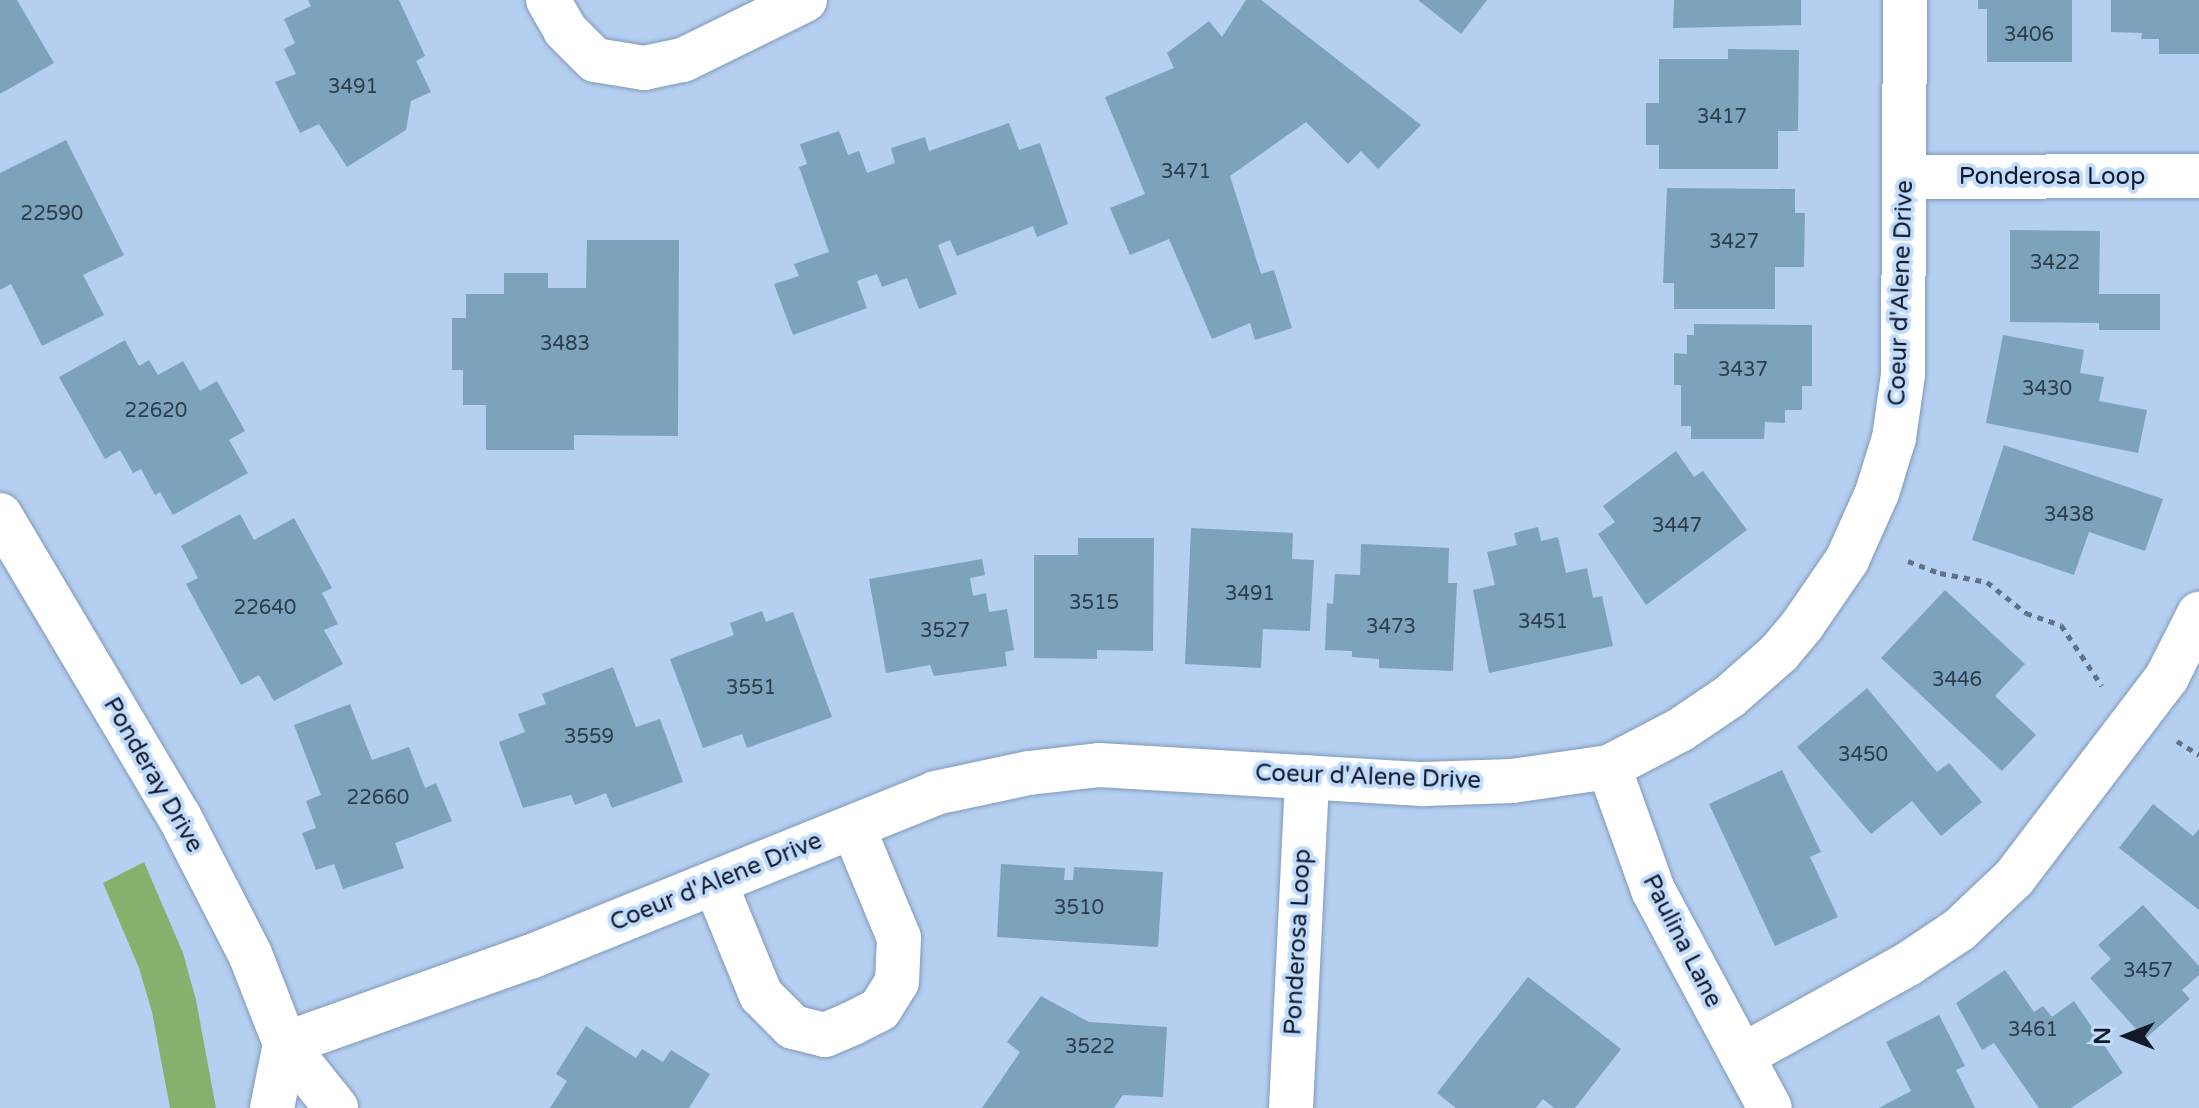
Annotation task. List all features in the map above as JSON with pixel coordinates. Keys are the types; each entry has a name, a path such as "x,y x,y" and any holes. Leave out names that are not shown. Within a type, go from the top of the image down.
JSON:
{"street":[{"path":"548,0 565,30 595,60 644,68 683,60 805,0"},
{"name":"Coeur d'Alene Drive","path":"285,1044 530,957 935,793 1029,773 1099,765 1423,784 1498,782 1609,767 1680,730 1729,697 1779,653 1815,610 1862,533 1894,438 1903,375 1905,0"},
{"name":"Ponderosa Loop","path":"1906,177 2199,176"},
{"name":"Ponderay Drive","path":"0,515 179,816 250,954 285,1044 336,1108"},
{"path":"1742,1056 1908,964 1959,930 2014,878 2167,677 2199,614"},
{"name":"Paulina Lane","path":"1609,767 1653,890 1770,1108"},
{"name":"Ponderosa Loop","path":"1291,1108 1307,777"},
{"path":"715,883 761,995 793,1027 825,1035 880,1009 897,982 899,938 853,827"},
{"path":"272,1108 285,1044"}],"path":[{"path":"1908,561 1940,573 1987,582 2026,613 2061,625 2095,678 2105,688"}],"green space":[{"path":"144,862 183,953 196,1000 216,1108 170,1108 152,1012 139,968 103,883"}],"building":[{"path":"0,0 17,0 54,63 0,94"},
{"path":"308,0 399,0 425,56 416,61 431,92 411,101 406,130 347,167 319,124 300,133 275,82 296,74 284,49 295,43 284,19 311,6"},
{"path":"1246,0 1261,0 1421,125 1378,169 1361,151 1348,164 1306,122 1230,176 1261,274 1274,270 1292,328 1255,340 1250,323 1212,339 1169,239 1130,255 1110,208 1145,194 1105,97 1174,68 1167,53 1209,21 1222,37"},
{"path":"1418,0 1487,0 1461,34"},
{"path":"1674,0 1801,0 1801,25 1673,28"},
{"path":"1978,0 2072,0 2072,62 1987,62 1987,9 1978,9"},
{"path":"2111,0 2199,0 2199,54 2159,54 2159,39 2141,39 2142,33 2111,32"},
{"path":"1728,49 1799,50 1798,131 1778,131 1778,169 1659,169 1659,145 1646,145 1646,103 1659,103 1659,59 1728,59"},
{"path":"1009,123 1019,150 1040,143 1068,224 1037,237 1033,226 957,256 950,240 938,245 957,294 919,309 907,278 882,287 877,274 857,281 867,308 793,335 774,284 799,276 794,264 829,252 799,167 807,164 800,144 839,131 848,155 859,151 867,173 895,163 891,148 925,137 929,151"},
{"path":"66,140 124,255 83,275 104,315 42,346 11,284 0,290 0,173"},
{"path":"1667,188 1795,189 1795,213 1805,213 1804,267 1775,267 1775,309 1674,309 1674,283 1663,283"},
{"path":"2010,230 2100,231 2099,294 2160,294 2160,330 2099,330 2099,323 2010,322"},
{"path":"587,240 679,240 678,436 574,435 574,450 486,450 486,405 463,405 463,370 452,370 452,318 466,318 466,294 504,294 504,273 548,273 548,288 586,288"},
{"path":"1694,324 1812,325 1812,386 1802,386 1802,410 1785,410 1785,423 1765,422 1764,439 1691,439 1691,426 1681,426 1681,385 1674,385 1674,353 1687,354 1687,335 1694,335"},
{"path":"2003,335 2084,350 2080,373 2104,377 2099,401 2147,410 2138,453 1986,423"},
{"path":"125,340 139,366 149,360 158,375 183,361 200,391 217,381 245,431 229,440 248,473 173,515 160,492 155,495 141,469 133,473 120,450 105,459 59,377"},
{"path":"2004,445 2163,499 2145,551 2089,532 2074,575 1972,540"},
{"path":"1676,451 1694,477 1703,471 1747,530 1646,605 1598,534 1615,522 1603,506"},
{"path":"240,514 254,540 294,518 332,588 322,593 338,624 324,630 343,664 274,701 259,675 241,685 186,584 198,578 181,546"},
{"path":"1538,527 1541,541 1558,537 1566,573 1587,568 1593,598 1602,596 1613,646 1489,673 1473,590 1495,585 1487,552 1517,545 1514,533"},
{"path":"1191,528 1293,533 1292,559 1314,560 1310,631 1263,629 1261,668 1185,664"},
{"path":"1078,538 1154,538 1153,651 1097,650 1097,659 1034,658 1034,555 1078,555"},
{"path":"1361,544 1449,548 1448,583 1457,583 1453,671 1379,668 1379,659 1352,657 1352,651 1325,650 1327,603 1333,604 1335,574 1360,575"},
{"path":"982,559 985,575 970,578 973,596 986,593 989,612 1007,609 1014,650 1005,652 1007,666 934,676 930,665 886,673 869,579"},
{"path":"1945,590 2025,664 1995,696 2036,735 2002,771 1881,658"},
{"path":"762,611 766,622 793,612 832,717 747,748 742,734 703,748 670,659 734,635 730,623"},
{"path":"613,667 636,727 660,719 683,782 612,808 606,793 575,805 571,795 523,808 499,742 525,732 518,714 546,704 542,694"},
{"path":"1867,688 1937,772 1949,763 1982,802 1941,836 1912,801 1871,834 1797,747"},
{"path":"350,704 372,760 409,747 425,788 436,783 452,821 395,843 404,868 343,889 334,864 316,870 302,833 316,828 306,801 321,795 294,725"},
{"path":"1782,770 1821,852 1810,857 1838,917 1775,946 1709,804"},
{"path":"2153,804 2193,836 2199,829 2199,910 2119,848"},
{"path":"1001,864 1065,868 1064,880 1073,880 1074,867 1163,872 1158,947 997,937"},
{"path":"2143,905 2199,966 2199,975 2182,990 2190,999 2145,1039 2090,978 2111,959 2098,945"},
{"path":"2005,970 2034,1012 2043,1006 2052,1017 2074,1001 2123,1073 2071,1108 2039,1108 1994,1043 1982,1050 1956,1003"},
{"path":"1528,977 1621,1049 1575,1108 1554,1108 1543,1099 1536,1108 1456,1108 1437,1093"},
{"path":"1041,996 1089,1022 1167,1027 1163,1097 1123,1095 1114,1108 982,1108 1020,1052 1007,1042"},
{"path":"1939,1015 1965,1066 1956,1070 1975,1108 1879,1108 1911,1091 1886,1042"},
{"path":"586,1026 636,1058 642,1049 663,1062 671,1050 710,1074 689,1108 550,1108 567,1081 556,1074"}]}
